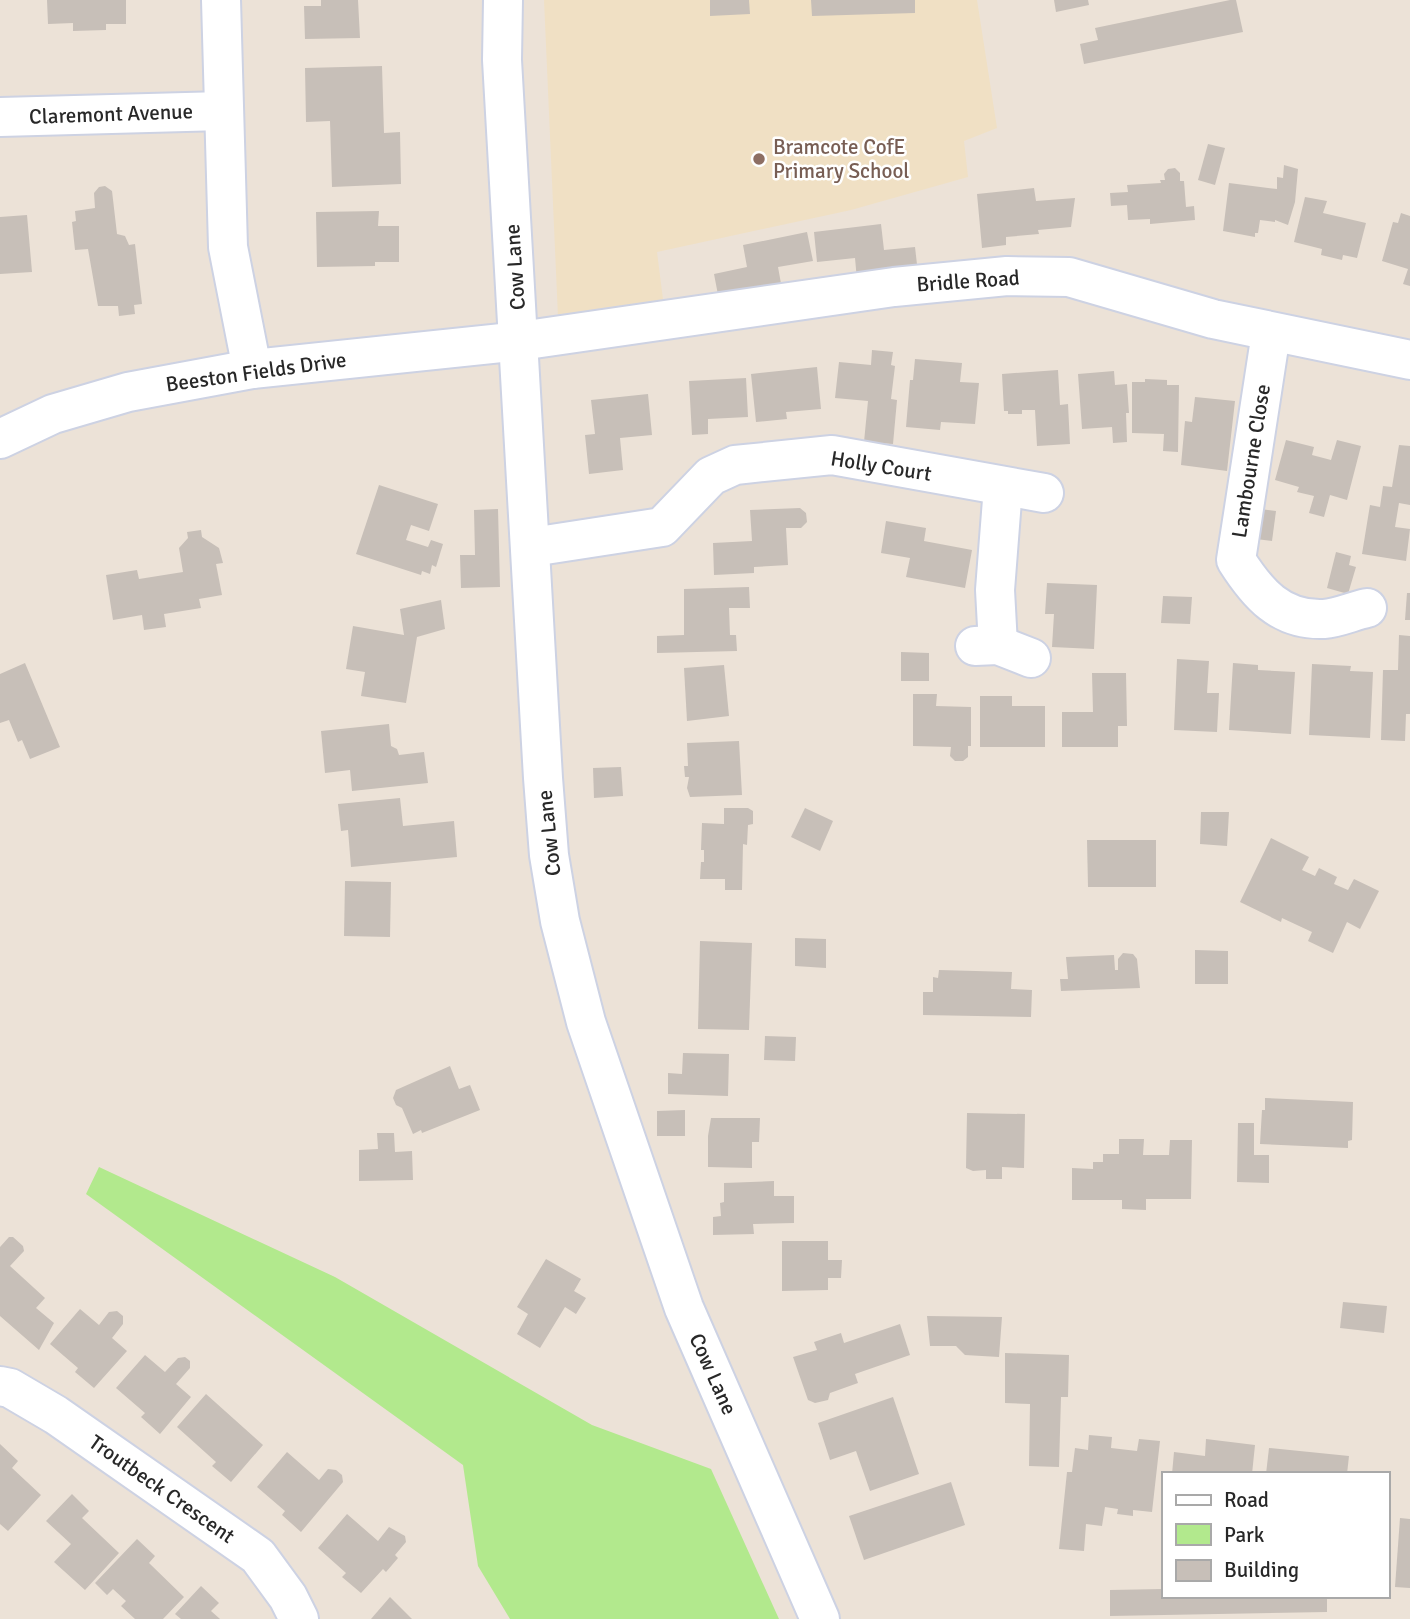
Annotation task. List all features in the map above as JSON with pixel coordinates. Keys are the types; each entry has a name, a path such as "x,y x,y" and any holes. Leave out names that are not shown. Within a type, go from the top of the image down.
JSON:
{"street":[{"name":"Claremont Avenue","path":"221,0 228,247 252,369"},
{"name":"Cow Lane","path":"503,0 502,60 549,855 560,921 586,1022 684,1308 820,1619"},
{"name":"Claremont Avenue","path":"0,117 223,111"},
{"name":"Bridle Road","path":"520,341 894,287 1007,276 1069,277 1213,319 1410,360"},
{"name":"Lambourne Close","path":"1271,333 1236,560 1255,588 1269,602 1293,615 1324,619 1367,608"},
{"name":"Beeston Fields Drive","path":"0,439 54,414 128,392 252,369 520,341"},
{"name":"Holly Court","path":"532,547 662,527 711,477 735,465 832,455 1044,494"},
{"path":"1001,650 995,590 1003,486"},
{"name":"Troutbeck Crescent","path":"0,1385 56,1415 258,1556 288,1597 299,1619"}],"shaded area":[{"name":"Bramcote CofE Primary School","path":"544,0 977,0 997,128 964,141 968,177 851,210 657,252 664,307 558,317"}],"green space":[{"path":"99,1167 335,1277 592,1425 711,1469 779,1619 510,1619 478,1566 463,1465 86,1194"}],"building":[{"path":"47,0 126,0 126,24 106,24 106,30 73,31 73,23 48,24"},
{"path":"321,0 358,0 360,38 305,39 304,6 321,6"},
{"path":"710,0 749,0 750,14 710,16"},
{"path":"811,0 915,0 915,13 812,16"},
{"path":"1054,0 1088,0 1089,5 1056,12"},
{"path":"1236,0 1243,32 1084,64 1080,44 1098,40 1095,28"},
{"path":"382,66 384,133 400,132 401,184 332,187 330,121 306,122 305,68"},
{"path":"1208,144 1225,148 1215,185 1198,180"},
{"path":"1284,165 1298,169 1295,202 1288,225 1275,220 1260,220 1255,237 1223,231 1229,183 1277,189 1277,177 1283,178"},
{"path":"1175,168 1180,173 1180,181 1184,181 1186,207 1194,206 1195,220 1150,224 1150,219 1128,220 1127,205 1111,206 1110,193 1128,192 1127,185 1161,183 1160,180 1165,180 1164,174 1168,169"},
{"path":"105,186 112,191 117,234 125,236 129,245 135,244 142,304 134,305 135,314 119,316 118,306 98,306 88,249 75,250 72,222 76,221 75,211 95,208 94,193 99,187"},
{"path":"1034,188 1036,201 1075,198 1071,227 1006,237 1006,245 982,248 977,194"},
{"path":"1305,197 1327,201 1323,213 1366,223 1357,258 1343,255 1342,260 1321,255 1322,249 1294,242"},
{"path":"379,211 378,226 399,226 399,262 375,262 375,266 317,267 316,212"},
{"path":"1401,213 1410,216 1410,286 1403,284 1408,269 1382,261 1393,222 1398,223"},
{"path":"27,215 32,272 0,274 0,217"},
{"path":"881,224 884,250 915,247 918,273 857,280 855,258 817,262 814,232"},
{"path":"807,232 813,261 778,267 782,289 719,300 714,274 747,267 743,245"},
{"path":"872,350 893,352 891,365 895,366 891,399 897,400 893,444 864,442 868,401 835,398 839,362 871,365"},
{"path":"915,359 962,363 960,382 979,383 975,424 941,422 940,430 906,427 910,380 913,380"},
{"path":"817,367 821,409 786,412 787,419 756,422 751,374"},
{"path":"1058,370 1060,405 1068,404 1070,444 1037,446 1035,410 1022,410 1022,414 1008,414 1008,411 1004,411 1002,374"},
{"path":"1114,371 1115,385 1127,384 1127,442 1113,443 1112,427 1082,429 1078,374"},
{"path":"746,378 748,417 708,419 708,434 692,435 689,381"},
{"path":"1145,379 1167,380 1167,385 1179,385 1178,452 1163,451 1164,434 1132,433 1132,382 1145,382"},
{"path":"648,394 652,435 620,438 623,470 589,474 585,435 595,434 591,400"},
{"path":"1195,397 1235,401 1227,471 1181,465 1185,421 1192,422"},
{"path":"1286,440 1314,447 1312,455 1331,460 1337,440 1361,446 1347,500 1330,495 1324,517 1309,513 1314,496 1297,492 1299,487 1275,480"},
{"path":"1399,445 1410,446 1410,505 1399,503 1395,527 1410,529 1406,561 1362,554 1370,505 1380,507 1383,486 1392,487"},
{"path":"379,485 438,504 429,531 411,525 406,540 428,547 431,540 443,544 436,567 432,565 430,574 422,571 421,575 356,554"},
{"path":"800,508 806,513 807,522 801,528 786,528 788,565 754,567 754,573 714,575 713,543 752,541 750,510"},
{"path":"498,509 500,587 461,588 460,555 475,555 474,510"},
{"path":"1260,509 1276,511 1272,541 1256,539"},
{"path":"886,521 926,528 924,541 972,550 965,588 906,577 910,558 881,553"},
{"path":"201,530 202,537 219,548 223,563 216,564 222,595 199,599 201,608 164,614 166,627 144,630 142,615 113,620 106,575 137,570 139,579 183,572 179,548 188,538 187,532"},
{"path":"1336,552 1351,556 1349,565 1356,567 1348,594 1327,588"},
{"path":"1047,583 1097,585 1094,649 1052,647 1054,614 1045,614"},
{"path":"749,587 750,608 729,608 730,635 736,635 737,651 657,653 657,636 684,635 684,589"},
{"path":"1407,593 1410,593 1410,620 1405,620"},
{"path":"1163,596 1192,597 1190,624 1161,623"},
{"path":"441,600 445,629 417,637 406,703 361,696 365,672 346,669 353,626 404,635 400,609"},
{"path":"1399,635 1410,636 1410,714 1406,714 1405,741 1381,740 1383,670 1398,670"},
{"path":"901,652 929,653 929,681 901,681"},
{"path":"1177,659 1209,661 1207,693 1219,693 1217,732 1174,730"},
{"path":"25,663 60,747 30,759 22,740 18,742 9,720 0,723 0,674"},
{"path":"1233,663 1258,665 1258,670 1295,672 1291,734 1229,730"},
{"path":"1312,664 1351,666 1350,671 1373,672 1370,738 1309,735"},
{"path":"724,665 729,716 687,721 684,668"},
{"path":"1092,673 1126,673 1127,726 1118,726 1118,747 1062,747 1062,712 1093,712"},
{"path":"913,694 937,694 936,706 971,707 971,746 968,746 968,757 963,761 955,761 950,756 951,747 913,746"},
{"path":"980,696 1012,696 1012,706 1045,706 1045,747 980,747"},
{"path":"389,724 391,746 397,749 399,755 424,752 428,783 352,791 350,770 325,773 321,731"},
{"path":"739,741 742,795 690,797 687,788 689,777 685,777 684,766 688,766 687,743"},
{"path":"621,767 623,796 594,798 593,768"},
{"path":"400,798 403,826 454,821 457,857 351,867 348,830 341,831 338,804"},
{"path":"724,808 748,808 753,811 753,824 748,825 747,845 743,844 742,890 725,890 725,879 700,879 701,862 704,862 704,850 701,850 702,823 724,824"},
{"path":"805,808 833,821 820,851 791,837"},
{"path":"1201,812 1229,812 1227,846 1200,844"},
{"path":"1271,838 1309,857 1302,870 1315,876 1319,868 1337,877 1334,884 1348,890 1354,879 1379,891 1360,929 1347,922 1333,953 1308,941 1312,932 1282,918 1281,922 1240,902"},
{"path":"1087,840 1156,840 1156,887 1088,887"},
{"path":"345,881 391,882 390,937 344,936"},
{"path":"795,938 826,939 826,968 795,966"},
{"path":"700,941 752,943 749,1030 698,1029"},
{"path":"1195,950 1228,951 1228,984 1195,984"},
{"path":"1123,953 1133,954 1137,959 1140,988 1061,991 1060,979 1068,979 1066,957 1114,955 1115,970 1118,970 1118,959"},
{"path":"939,970 1012,972 1011,989 1032,990 1031,1017 923,1015 923,992 933,992 933,977 938,978"},
{"path":"765,1036 796,1037 795,1061 764,1060"},
{"path":"683,1053 729,1054 728,1096 668,1094 668,1073 682,1074"},
{"path":"450,1066 459,1089 470,1085 480,1110 413,1134 402,1108 396,1105 393,1098 396,1090"},
{"path":"1265,1098 1353,1102 1352,1140 1348,1141 1348,1148 1260,1144"},
{"path":"685,1110 685,1136 657,1136 657,1111"},
{"path":"967,1113 1025,1114 1024,1168 1002,1167 1002,1179 986,1179 986,1170 973,1171 966,1168"},
{"path":"711,1118 760,1118 759,1142 752,1142 752,1168 708,1167"},
{"path":"1238,1123 1254,1123 1254,1155 1269,1155 1269,1183 1237,1182"},
{"path":"377,1133 394,1133 395,1152 412,1151 413,1180 359,1181 359,1150 378,1149"},
{"path":"1119,1139 1144,1139 1143,1155 1169,1155 1170,1140 1192,1140 1191,1199 1146,1199 1146,1210 1122,1209 1122,1200 1072,1200 1072,1168 1093,1169 1093,1162 1103,1162 1103,1154 1119,1154"},
{"path":"774,1181 774,1196 794,1196 794,1223 753,1224 754,1234 713,1235 713,1217 721,1216 720,1203 724,1202 724,1183"},
{"path":"9,1237 13,1237 23,1246 24,1251 10,1266 45,1298 36,1308 54,1323 39,1350 0,1316 0,1247"},
{"path":"782,1241 828,1241 828,1260 842,1260 841,1278 828,1278 828,1290 782,1291"},
{"path":"546,1259 581,1279 574,1291 586,1298 576,1314 565,1307 540,1348 517,1334 528,1314 517,1307"},
{"path":"1343,1302 1387,1306 1384,1333 1340,1328"},
{"path":"80,1309 99,1325 109,1312 117,1311 123,1316 123,1324 112,1338 127,1351 94,1388 75,1372 78,1368 50,1344"},
{"path":"927,1316 1002,1317 999,1357 965,1355 956,1346 930,1346"},
{"path":"900,1324 910,1355 855,1374 858,1383 830,1393 828,1400 815,1403 808,1400 793,1357 817,1350 814,1342 841,1333 844,1343"},
{"path":"1005,1353 1069,1355 1068,1397 1061,1397 1059,1467 1029,1466 1030,1404 1005,1403"},
{"path":"145,1355 165,1372 178,1358 185,1357 190,1361 190,1368 176,1384 191,1397 160,1434 141,1417 145,1413 116,1388"},
{"path":"206,1394 263,1445 231,1482 212,1466 216,1462 177,1427"},
{"path":"893,1397 919,1474 870,1491 856,1451 830,1460 818,1423"},
{"path":"1089,1435 1112,1437 1111,1448 1137,1451 1139,1439 1160,1441 1152,1512 1133,1510 1133,1516 1117,1514 1118,1509 1105,1507 1102,1526 1086,1524 1084,1551 1059,1549 1067,1472 1072,1472 1075,1448 1088,1450"},
{"path":"1206,1439 1255,1445 1252,1472 1172,1472 1174,1452 1205,1456"},
{"path":"0,1444 18,1461 12,1468 41,1495 8,1531 0,1524"},
{"path":"1269,1448 1349,1456 1347,1472 1266,1472"},
{"path":"287,1452 319,1480 328,1469 336,1470 342,1475 343,1482 301,1532 282,1515 285,1511 257,1487"},
{"path":"951,1482 965,1525 864,1560 849,1516"},
{"path":"72,1494 89,1511 82,1518 119,1553 85,1590 54,1562 71,1544 46,1521"},
{"path":"347,1514 378,1541 389,1527 405,1536 406,1542 395,1555 398,1558 386,1572 383,1569 361,1593 342,1577 346,1573 318,1548"},
{"path":"1400,1518 1410,1519 1410,1588 1395,1587"},
{"path":"137,1539 155,1556 149,1563 184,1597 163,1619 135,1619 121,1606 126,1601 113,1589 107,1595 95,1583"},
{"path":"201,1586 219,1603 211,1611 220,1619 181,1619 175,1614"},
{"path":"1162,1589 1162,1598 1327,1598 1327,1612 1110,1616 1110,1590"},
{"path":"390,1597 412,1619 371,1619"}],"place":[{"name":"Bramcote CofE Primary School","path":"759,159"}]}
